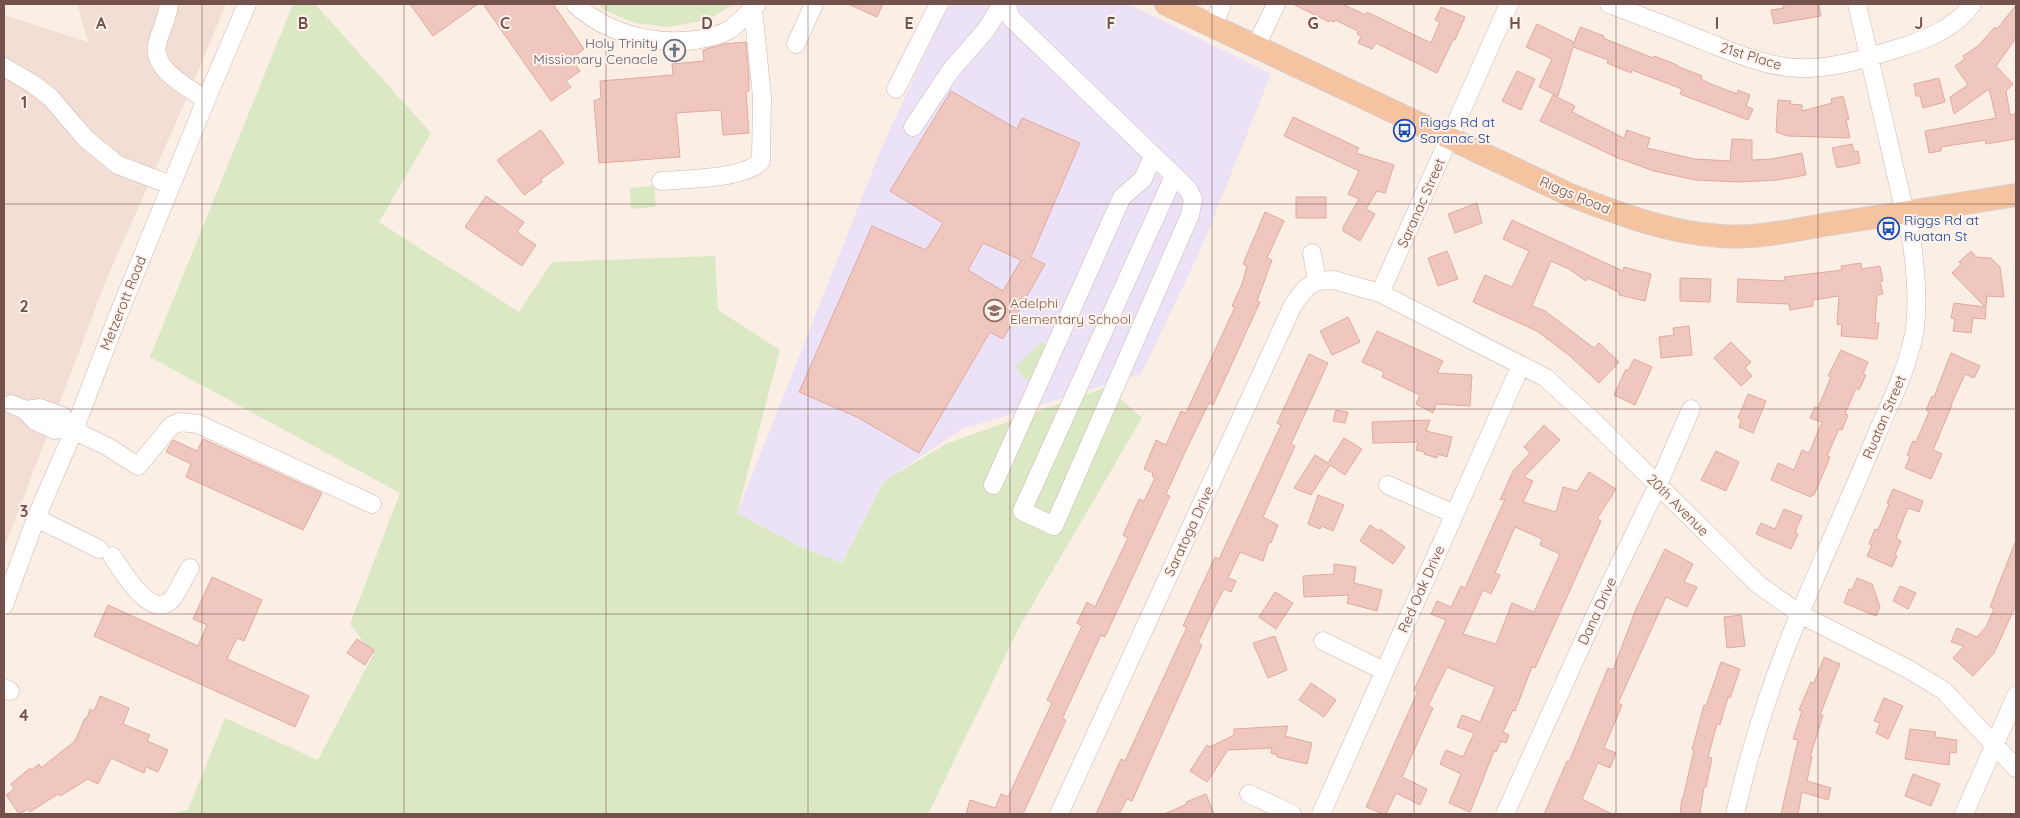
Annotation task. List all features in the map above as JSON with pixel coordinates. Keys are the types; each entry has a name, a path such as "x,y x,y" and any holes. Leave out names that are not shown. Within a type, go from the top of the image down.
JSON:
{"main road":[{"name":"Riggs Road","path":"1166,4 1570,195 1626,216 1675,230 1714,236 1742,236 2016,194"}],"street":[{"path":"169,4 157,47 159,61 170,75 206,100"},
{"name":"Metzerott Road","path":"4,605 69,428 248,4"},
{"path":"575,4 603,24 650,40 668,42 709,38 729,30 755,6"},
{"path":"796,44 814,4"},
{"path":"896,89 939,4"},
{"path":"913,128 951,70 986,30 1002,4"},
{"path":"1006,4 1011,18 1188,189 1193,199 1190,215 1054,526 1022,511 1174,176"},
{"path":"1213,26 1222,4"},
{"path":"1256,46 1276,4"},
{"name":"Saranac Street","path":"1380,293 1509,4"},
{"name":"21st Place","path":"1609,4 1750,58 1770,64 1796,68 1832,66 1870,58 1918,42 1960,18 1972,4"},
{"name":"Ruatan Street","path":"1736,814 1757,725 1770,689 1800,614 1893,398 1914,334 1916,274 1906,212 1857,4"},
{"path":"661,181 719,176 755,168 762,161 762,97 755,6"},
{"path":"4,67 33,84 50,97 86,139 118,165 171,185"},
{"path":"992,485 1122,198 1143,179 1153,156"},
{"path":"1312,253 1317,281"},
{"name":"20th Avenue","path":"1317,281 1334,280 1380,293 1546,378 1759,585 1800,614 1931,682 1955,702 2016,768"},
{"name":"Saratoga Drive","path":"1059,814 1293,305 1306,288 1317,281"},
{"name":"Red Oak Drive","path":"1321,814 1521,365"},
{"path":"18,407 40,408 62,416 69,428 138,466 171,426 180,422 198,424 372,504"},
{"name":"Dana Drive","path":"1505,814 1597,611 1658,485 1691,409"},
{"path":"1388,485 1454,514"},
{"path":"36,518 106,553 144,598 152,604 159,605 172,599 190,568"},
{"path":"1323,641 1384,671"},
{"path":"1964,814 2016,696"},
{"path":"1249,794 1292,814"}],"shaded area":[{"path":"77,4 226,4 107,278 4,549 4,15 88,42"},
{"name":"Adelphi Elementary School","path":"948,4 1129,4 1271,74 1202,247 1141,374 962,429 884,481 842,563 799,546 737,513 882,147"}],"green space":[{"path":"293,4 315,4 431,133 379,222 519,312 552,262 715,256 718,310 780,350 737,513 799,546 842,563 884,481 948,443 1107,387 1142,418 1020,626 928,814 168,814 188,810 225,718 318,760 373,655 350,624 400,493 150,357"},
{"path":"598,4 735,4 707,20 668,27 635,23 604,10"},
{"path":"654,186 656,207 631,209 630,188"},
{"path":"1041,342 1053,348 1032,383 1021,376 1016,366"}],"building":[{"path":"410,4 478,4 433,36"},
{"path":"483,4 553,4 584,49 571,59 580,71 566,81 571,87 551,101"},
{"path":"848,4 883,4 877,17"},
{"path":"1293,4 1342,4 1366,15 1367,12 1431,43 1440,22 1435,20 1441,7 1465,17 1437,73 1376,43 1372,49 1358,43 1361,37 1357,34 1358,31 1335,20 1334,22 1329,20 1329,22"},
{"path":"1819,4 1821,16 1774,24 1771,10 1784,8 1783,5"},
{"path":"2016,5 2016,38 1996,66 2013,84 2006,91 2010,115 2016,114 2016,139 1986,144 1985,140 1941,147 1941,151 1929,153 1925,131 1996,118 1989,89 1954,114 1950,97 1968,85 1955,66 1965,59 1963,56 1978,46 1995,27 1997,29"},
{"path":"1537,24 1574,42 1573,45 1580,27 1604,36 1603,38 1702,76 1701,79 1711,84 1737,94 1738,90 1750,95 1746,106 1753,109 1748,120 1680,94 1682,89 1632,70 1631,73 1607,63 1608,60 1573,47 1558,96 1539,87 1552,59 1526,47"},
{"path":"746,42 749,77 749,91 746,91 749,133 723,135 721,110 676,113 680,157 599,163 594,101 601,98 600,81 673,75 672,64 704,61 703,50 724,44"},
{"path":"1517,71 1535,79 1521,110 1502,101"},
{"path":"1939,78 1945,102 1923,108 1920,96 1916,96 1914,84"},
{"path":"951,91 1017,129 1022,118 1080,143 1031,257 1045,264 1003,339 990,332 919,453 857,417 799,392 872,226 926,250 943,223 890,191","holes":["983,243 1021,260 1003,291 968,270"]},
{"path":"1553,95 1575,106 1572,112 1624,138 1627,130 1650,138 1647,148 1695,159 1730,161 1732,139 1752,140 1752,160 1772,159 1802,153 1806,175 1778,180 1740,182 1695,180 1654,171 1618,158 1540,121"},
{"path":"1843,96 1849,119 1846,120 1850,138 1788,136 1776,132 1778,100 1791,101 1790,104 1802,105 1802,111 1832,103 1831,99"},
{"path":"1293,117 1359,148 1356,153 1394,165 1385,193 1377,191 1366,209 1375,214 1360,241 1343,231 1343,227 1359,199 1348,194 1359,171 1284,136"},
{"path":"541,130 564,163 541,179 542,182 524,195 497,160"},
{"path":"1852,144 1854,152 1858,151 1860,163 1837,168 1832,148"},
{"path":"486,196 524,222 517,232 536,245 522,266 465,227"},
{"path":"1296,197 1326,197 1326,218 1296,218"},
{"path":"1477,203 1482,223 1455,233 1448,214"},
{"path":"1265,212 1284,221 1267,258 1272,260 1257,301 1260,302 1213,405 1209,403 1187,448 1166,494 1170,496 1105,637 1101,635 1062,719 1066,720 1023,814 966,814 970,800 995,808 1001,794 1008,797 1052,703 1047,700 1082,626 1077,623 1087,602 1095,607 1128,538 1123,535 1139,499 1144,501 1155,478 1152,476 1153,473 1144,469 1156,440 1166,445 1181,411 1186,413 1235,307 1232,306 1242,284 1247,266 1243,264"},
{"path":"1512,220 1623,271 1624,267 1651,274 1645,301 1619,295 1619,292 1587,278 1586,281 1569,269 1551,261 1532,306 1545,311 1594,348 1599,343 1619,362 1599,383 1570,356 1537,331 1473,302 1485,275 1512,287 1529,251 1503,239"},
{"path":"1447,251 1458,279 1438,286 1428,258"},
{"path":"1971,251 1976,257 1991,258 2000,267 2004,297 1987,296 1985,319 1973,318 1971,333 1953,331 1955,319 1951,318 1954,303 1985,307 1952,273 1961,264 1959,262"},
{"path":"1861,263 1862,269 1880,266 1883,281 1880,281 1883,294 1877,295 1875,323 1879,323 1877,339 1841,336 1842,325 1837,324 1839,296 1813,300 1813,306 1790,310 1789,304 1737,302 1738,279 1785,281 1784,277 1842,270 1841,266"},
{"path":"1680,278 1711,279 1710,302 1680,301"},
{"path":"1348,317 1360,342 1332,355 1320,331"},
{"path":"1689,326 1692,355 1661,358 1659,337 1674,335 1673,328"},
{"path":"1377,331 1443,361 1437,373 1472,375 1470,406 1436,404 1433,413 1416,404 1420,395 1382,377 1384,372 1362,362"},
{"path":"1731,342 1751,362 1745,368 1752,376 1741,386 1714,358"},
{"path":"1841,350 1868,362 1863,374 1866,375 1859,390 1856,388 1845,414 1848,415 1842,430 1839,429 1827,456 1830,457 1814,495 1811,497 1771,480 1778,463 1794,470 1802,450 1809,453 1822,422 1810,418 1815,407 1818,408 1831,377 1828,376"},
{"path":"1951,353 1980,366 1974,378 1965,374 1951,405 1933,450 1942,454 1931,479 1905,468 1910,457 1907,455 1913,441 1916,442 1929,412 1926,410 1932,396 1934,397"},
{"path":"1309,354 1328,363 1291,444 1295,446 1263,517 1278,525 1271,543 1269,542 1263,561 1240,552 1228,578 1236,581 1231,592 1224,589 1216,604 1198,643 1202,645 1132,801 1127,799 1119,814 1096,814 1121,759 1125,761 1187,627 1183,626 1215,557 1219,559 1257,477 1281,425 1277,423"},
{"path":"1634,359 1652,367 1635,405 1614,395 1626,369 1628,371"},
{"path":"1748,394 1766,401 1753,433 1739,427 1741,420 1738,418"},
{"path":"1336,410 1348,412 1345,423 1333,421"},
{"path":"1430,420 1426,431 1452,437 1447,457 1438,454 1437,458 1416,450 1418,442 1373,443 1372,422"},
{"path":"1544,425 1560,440 1524,477 1533,481 1523,502 1556,512 1563,487 1577,491 1589,472 1616,489 1597,519 1601,521 1535,668 1532,667 1515,711 1513,710 1503,732 1509,735 1506,743 1501,741 1496,752 1494,751 1470,812 1449,803 1461,774 1440,764 1446,750 1463,757 1474,733 1457,727 1462,715 1480,722 1495,687 1447,667 1428,706 1433,708 1402,777 1427,789 1420,805 1396,793 1386,814 1383,814 1366,807 1418,691 1414,690 1446,620 1431,614 1437,601 1451,607 1461,586 1465,588 1505,499 1500,500 1513,471 1530,453 1524,447","holes":["1515,527 1542,539 1540,545 1560,554 1534,612 1512,603 1496,644 1463,634 1483,590 1491,594 1500,575 1495,573"]},
{"path":"1344,438 1362,449 1345,475 1330,465 1311,495 1294,488 1315,455 1328,463"},
{"path":"203,439 322,493 303,530 186,477 191,464 166,452 173,440 197,451"},
{"path":"1716,451 1739,462 1726,491 1701,480"},
{"path":"1893,489 1923,501 1919,512 1908,508 1896,538 1901,541 1892,567 1867,556 1872,545 1869,544 1875,529 1878,530"},
{"path":"1318,495 1344,505 1333,531 1321,526 1320,529 1308,524"},
{"path":"1784,509 1802,516 1795,532 1798,534 1791,549 1756,534 1761,523 1775,529"},
{"path":"1370,525 1379,531 1380,529 1405,547 1393,564 1360,541"},
{"path":"2016,540 2016,605 1994,653 1973,676 1953,658 1964,646 1951,642 1957,628 1977,637 1986,627 1994,609 1990,607"},
{"path":"1665,549 1693,564 1684,582 1697,587 1687,607 1666,597 1618,703 1622,705 1604,748 1616,753 1610,768 1598,763 1582,799 1612,814 1544,814 1567,761 1569,762 1608,668 1613,670 1636,609"},
{"path":"1334,564 1356,567 1354,583 1382,590 1377,611 1347,603 1349,595 1304,597 1303,576 1334,574"},
{"path":"212,577 262,600 244,641 237,638 227,659 309,696 295,727 94,636 108,605 198,646 207,625 193,619"},
{"path":"1857,578 1872,584 1880,607 1876,616 1844,603 1849,589 1852,590"},
{"path":"1900,586 1916,593 1908,609 1893,601"},
{"path":"1275,592 1293,603 1276,629 1259,617"},
{"path":"1741,615 1745,646 1727,648 1724,617"},
{"path":"1275,636 1287,670 1268,678 1253,643"},
{"path":"357,639 374,650 365,665 347,653"},
{"path":"1824,657 1840,664 1820,715 1823,715 1810,757 1812,757 1807,781 1831,788 1828,800 1802,792 1798,814 1781,814 1798,740 1793,739 1802,711 1799,710 1811,682 1814,683"},
{"path":"1721,662 1740,669 1730,698 1728,697 1720,725 1717,724 1708,757 1712,758 1706,787 1704,787 1700,814 1680,814 1694,750 1692,750 1704,705 1706,706"},
{"path":"1311,683 1336,700 1324,717 1299,700"},
{"path":"100,696 129,708 123,724 150,735 147,741 168,750 158,772 146,767 144,773 111,758 98,784 88,779 60,796 58,794 30,812 28,809 19,814 6,795 14,789 11,784 30,768 31,770 39,764 41,768 75,741 90,709 94,711"},
{"path":"1884,698 1903,706 1888,739 1876,733 1880,723 1874,721"},
{"path":"1288,726 1285,736 1312,743 1307,764 1277,757 1278,755 1271,753 1272,748 1228,750 1207,782 1190,771 1207,745 1210,747 1234,735 1234,729"},
{"path":"1910,729 1936,732 1935,737 1957,740 1956,753 1950,752 1949,765 1905,759"},
{"path":"1913,774 1940,784 1931,806 1905,796"},
{"path":"1206,794 1214,814 1164,814 1187,804 1186,802"}],"place":[{"name":"Holy Trinity Missionary Cenacle","path":"674,51"},
{"name":"Riggs Rd at Saranac St","path":"1404,130"},
{"name":"Riggs Rd at Ruatan St","path":"1888,228"},
{"name":"Adelphi Elementary School","path":"994,311"}]}
